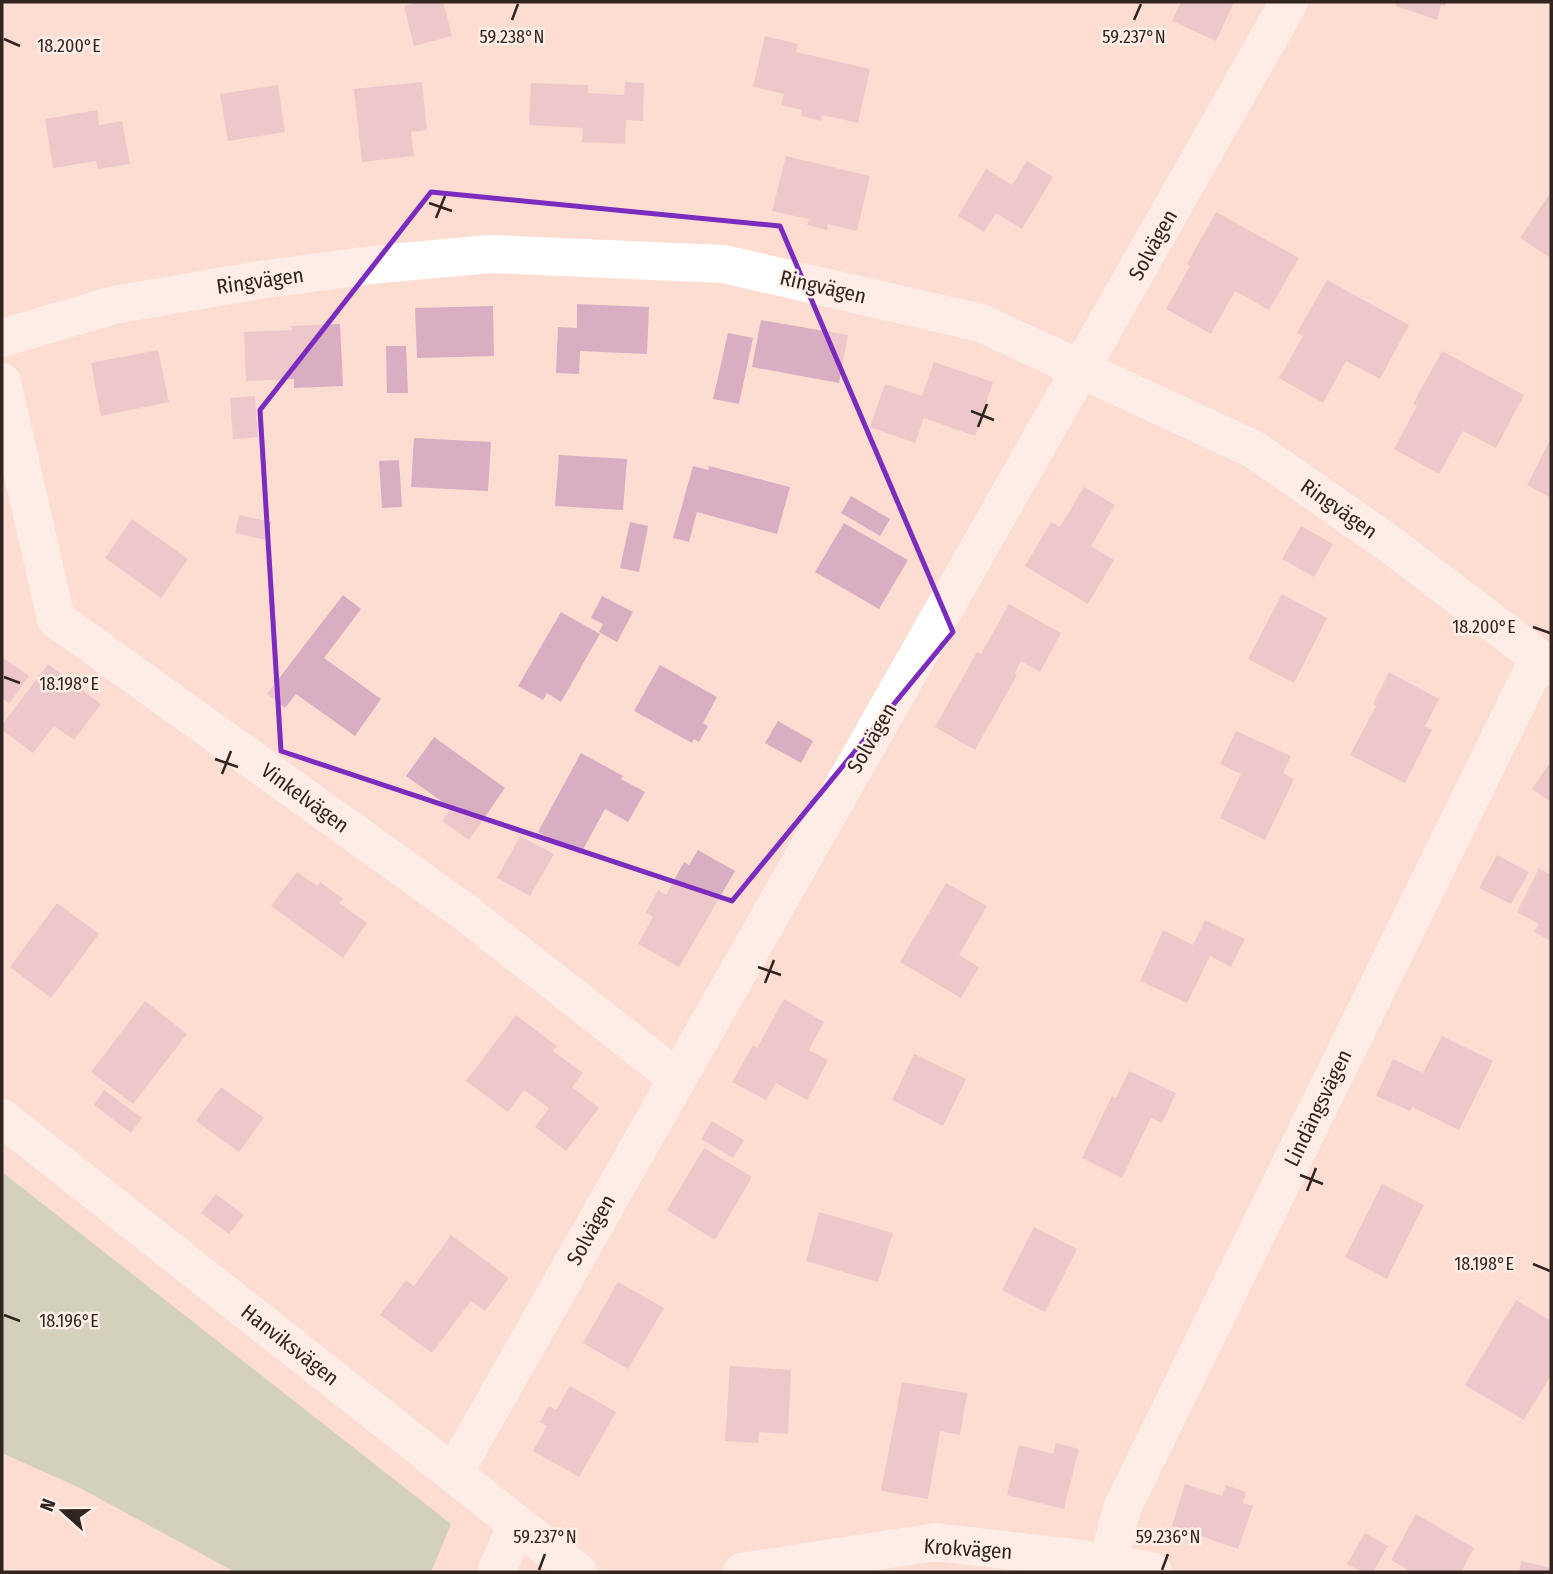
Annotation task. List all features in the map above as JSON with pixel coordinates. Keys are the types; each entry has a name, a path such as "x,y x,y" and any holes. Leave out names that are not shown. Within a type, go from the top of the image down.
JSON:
{"street":[{"name":"Solvägen","path":"454,1473 1083,370 1289,2"},
{"name":"Ringvägen","path":"2,338 114,305 370,265 490,254 724,264 981,323 1255,450 1391,545 1545,663"},
{"name":"Vinkelvägen","path":"2,382 56,619 466,913 677,1078"},
{"name":"Lindängsvägen","path":"1108,1562 1122,1508 1545,663"},
{"name":"Hanviksvägen","path":"2,1118 579,1572"},
{"path":"496,1572 517,1525"},
{"name":"Krokvägen","path":"742,1572 935,1542 1108,1562 1153,1572"}],"highlighted area":[{"path":"431,192 780,226 953,632 732,901 281,751 260,410"}],"green space":[{"path":"2,1172 451,1524 431,1572 235,1572 80,1488 2,1453"}],"building":[{"path":"419,2 443,2 452,36 414,46 404,6"},
{"path":"1181,2 1234,2 1216,41 1172,21"},
{"path":"1397,2 1446,2 1445,6 1441,5 1437,20 1396,6"},
{"path":"765,36 798,44 796,52 870,69 858,123 822,115 821,121 801,116 802,110 781,105 784,94 753,87"},
{"path":"422,82 427,130 411,132 414,156 362,162 354,89"},
{"path":"625,82 644,83 643,121 626,120 625,144 582,142 583,128 529,125 531,83 588,85 588,93 624,95"},
{"path":"278,85 285,132 228,141 220,94"},
{"path":"97,110 99,125 122,121 130,164 98,169 96,161 53,168 45,119"},
{"path":"786,156 870,176 857,231 828,224 827,230 807,225 809,219 772,211"},
{"path":"1027,161 1053,177 1022,229 996,213 984,232 958,216 986,169 1012,185"},
{"path":"1551,192 1551,254 1549,257 1520,238"},
{"path":"1216,212 1299,258 1269,310 1235,291 1211,334 1166,309"},
{"path":"1327,280 1409,325 1380,379 1346,361 1323,403 1279,378 1303,336 1297,333"},
{"path":"577,304 649,307 647,354 580,351 579,374 556,373 558,327 577,328"},
{"path":"493,306 494,356 417,358 415,308"},
{"path":"761,320 848,335 839,383 752,367"},
{"path":"340,324 343,386 294,388 294,379 246,381 244,332"},
{"path":"728,333 753,338 739,404 713,399"},
{"path":"386,346 406,346 408,393 387,393"},
{"path":"158,350 169,402 101,416 91,363"},
{"path":"1442,351 1524,395 1496,448 1463,431 1439,474 1394,449 1417,406 1413,404"},
{"path":"934,362 993,382 975,436 924,418 915,443 870,427 885,384 922,396"},
{"path":"255,396 258,437 233,439 230,398"},
{"path":"414,438 491,442 488,491 411,487"},
{"path":"1551,438 1551,498 1527,485"},
{"path":"559,455 627,459 623,510 555,506"},
{"path":"399,460 402,507 382,508 379,461"},
{"path":"693,466 708,470 709,466 790,487 777,534 697,512 689,542 673,538"},
{"path":"1084,487 1115,505 1091,546 1114,560 1088,604 1025,566 1051,522 1060,527"},
{"path":"851,496 890,519 880,536 841,513"},
{"path":"239,515 271,522 267,540 235,533"},
{"path":"132,519 188,559 161,598 105,558"},
{"path":"630,522 648,526 639,572 620,568"},
{"path":"844,523 908,560 879,609 815,572"},
{"path":"1301,526 1333,544 1314,577 1282,559"},
{"path":"1282,594 1327,618 1294,683 1248,659"},
{"path":"343,595 361,609 324,658 381,699 355,736 296,694 285,708 267,694"},
{"path":"602,596 633,612 617,642 599,632 603,624 591,618"},
{"path":"1009,604 1061,633 1040,672 1021,661 1015,673 1017,675 975,750 935,727 977,652 981,654"},
{"path":"561,612 600,634 561,702 547,693 543,700 518,686"},
{"path":"2,657 29,676 9,704 2,698"},
{"path":"48,664 101,704 74,740 54,726 33,753 2,730 2,725"},
{"path":"660,665 717,697 703,723 708,726 699,742 694,739 692,743 634,711"},
{"path":"1389,672 1439,699 1425,726 1432,730 1405,783 1350,755 1376,706 1373,704"},
{"path":"778,721 813,741 801,763 765,743"},
{"path":"1236,731 1291,756 1283,773 1294,779 1265,840 1220,818 1241,774 1220,764"},
{"path":"434,737 505,788 469,840 442,821 451,808 406,776"},
{"path":"581,753 623,776 621,779 645,792 628,822 605,809 580,855 538,832"},
{"path":"1551,761 1551,802 1532,789"},
{"path":"520,836 554,854 530,896 497,878"},
{"path":"698,850 735,871 679,967 638,944 653,917 646,912 658,890 666,895 684,862 689,865"},
{"path":"1497,855 1529,872 1511,904 1479,888"},
{"path":"1539,868 1551,875 1551,941 1534,932 1539,924 1517,912"},
{"path":"297,872 317,886 320,882 343,899 339,903 367,923 343,958 271,906"},
{"path":"946,883 987,906 959,955 979,967 961,998 900,962"},
{"path":"57,903 99,934 51,998 10,967"},
{"path":"1205,920 1245,939 1231,967 1210,956 1187,1003 1140,981 1163,930 1193,945"},
{"path":"784,999 824,1022 809,1050 828,1060 807,1100 776,1083 766,1100 732,1082 753,1045 757,1048"},
{"path":"145,1001 187,1034 133,1104 91,1072"},
{"path":"516,1015 557,1046 553,1051 583,1073 572,1087 599,1108 566,1151 535,1127 549,1108 524,1090 508,1112 466,1081"},
{"path":"1442,1036 1493,1061 1459,1130 1412,1107 1410,1111 1376,1096 1393,1059 1423,1073"},
{"path":"914,1054 966,1079 943,1126 892,1100"},
{"path":"1129,1071 1176,1093 1162,1123 1151,1118 1122,1178 1082,1158 1112,1096 1116,1098"},
{"path":"221,1087 264,1118 239,1152 196,1121"},
{"path":"104,1090 142,1118 131,1133 94,1105"},
{"path":"712,1121 744,1140 733,1158 701,1139"},
{"path":"704,1148 752,1177 715,1240 667,1210"},
{"path":"1382,1184 1424,1205 1387,1279 1345,1257"},
{"path":"216,1194 244,1215 229,1234 201,1213"},
{"path":"819,1212 893,1233 878,1282 806,1261"},
{"path":"1034,1227 1077,1249 1045,1312 1002,1290"},
{"path":"451,1235 509,1278 485,1311 471,1301 432,1353 380,1315 406,1280 414,1286"},
{"path":"618,1282 664,1308 628,1369 583,1343"},
{"path":"1516,1300 1551,1321 1551,1375 1524,1420 1465,1385"},
{"path":"730,1366 791,1370 788,1434 759,1432 758,1443 725,1441"},
{"path":"902,1382 967,1393 960,1435 940,1431 928,1499 881,1491"},
{"path":"570,1386 616,1412 579,1477 533,1451 547,1426 540,1422 549,1406 556,1410"},
{"path":"1056,1443 1079,1449 1064,1509 1007,1495 1019,1445 1053,1454"},
{"path":"1185,1484 1222,1496 1226,1485 1246,1492 1243,1503 1253,1506 1238,1549 1172,1526"},
{"path":"1416,1514 1474,1548 1461,1572 1404,1572 1407,1569 1391,1560"},
{"path":"1365,1533 1388,1546 1373,1572 1362,1572 1347,1564"},
{"path":"1521,1561 1551,1568 1551,1572 1519,1572"}]}
